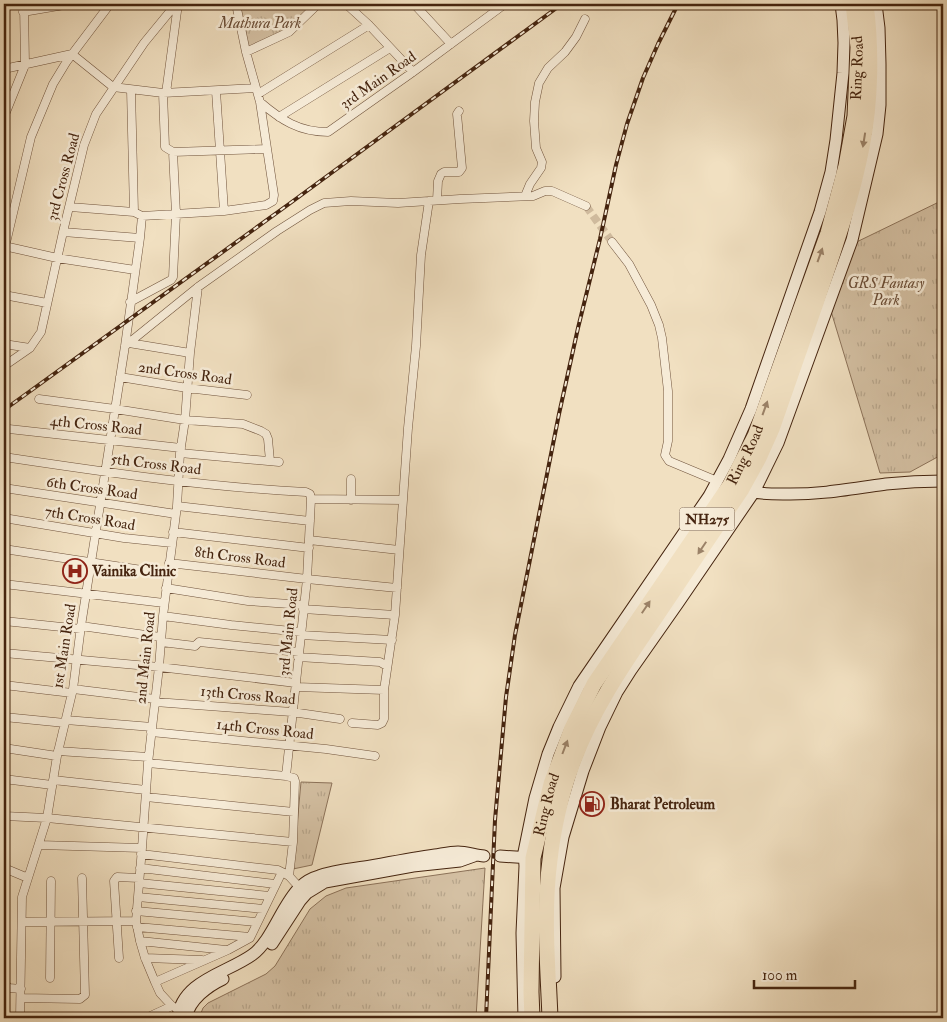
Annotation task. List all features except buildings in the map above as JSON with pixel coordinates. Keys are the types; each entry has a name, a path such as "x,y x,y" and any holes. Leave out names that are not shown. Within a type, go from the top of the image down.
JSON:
{"highway":[{"name":"Ring Road","path":"550,1018 546,912 548,881 558,814 570,768 608,690 736,487 761,420 828,233 846,166 855,116 858,47 853,4"},
{"name":"Ring Road","path":"532,1018 528,858 551,784 572,728 594,684 759,458 772,429 836,246 863,146 870,59 866,4"}],"street":[{"path":"4,117 22,65 24,8 70,4"},
{"path":"110,4 72,54 53,84 31,137 4,246 57,258 135,270"},
{"path":"177,4 165,93 165,147 173,152 267,149"},
{"name":"3rd Cross Road","path":"4,366 30,348 40,332 84,145 96,114 144,43 177,4"},
{"path":"70,207 138,214 176,214 224,212 266,205 273,201 274,195 260,102 246,52 236,4"},
{"path":"246,52 289,32 318,4"},
{"path":"346,4 369,25 413,72"},
{"path":"414,4 451,44"},
{"name":"3rd Main Road","path":"260,102 279,117 296,126 314,132 328,132 505,4"},
{"path":"736,487 729,458 754,400 820,212 831,172 842,81 844,43 841,4"},
{"path":"556,1018 554,888 563,836 583,771 617,692 678,603 736,487 778,443 852,240 877,134 880,105 880,64 876,4"},
{"path":"524,196 541,168 542,162 536,148 534,121 539,83 548,68 565,52 576,37 585,19"},
{"path":"72,54 113,87 165,93 257,91 369,25"},
{"path":"279,117 390,48"},
{"path":"4,69 72,54"},
{"name":"1st Main Road","path":"20,1018 22,897 47,818 57,753 72,691 110,440 127,344 130,302 140,238 130,90"},
{"path":"216,91 224,212"},
{"path":"352,723 378,725 384,719 384,690 395,615 402,500 416,346 421,255 433,200 441,174 444,172 458,172 462,168 457,114 459,111"},
{"path":"130,302 171,280 173,276 176,214 173,152"},
{"path":"127,344 198,287 310,210 324,203 398,203 533,196 545,191 552,191 586,206"},
{"path":"63,232 140,238"},
{"path":"612,242 629,264 651,305 659,325 668,391 668,441 665,456 669,461 736,487 764,494 824,493 886,484 943,481"},
{"name":"2nd Main Road","path":"180,1013 160,992 155,982 140,941 136,924 136,911 148,760 164,603 174,532 190,353 198,287"},
{"path":"4,296 47,303"},
{"path":"4,344 30,348"},
{"path":"127,344 190,353"},
{"name":"2nd Cross Road","path":"120,377 247,395"},
{"path":"39,399 185,420 243,424 261,430 266,434 270,461"},
{"name":"4th Cross Road","path":"9,429 278,462"},
{"name":"5th Cross Road","path":"4,457 106,472 283,491 308,496 351,500 402,500"},
{"path":"351,500 352,480"},
{"name":"6th Cross Road","path":"4,488 101,503 310,521"},
{"name":"3rd Main Road","path":"286,776 307,579 310,521 308,496"},
{"name":"7th Cross Road","path":"4,518 124,538 172,543"},
{"path":"174,532 399,550"},
{"path":"4,549 92,564 168,574"},
{"name":"8th Cross Road","path":"170,563 397,588"},
{"path":"4,584 164,603"},
{"path":"166,588 248,601 342,612 395,615"},
{"path":"163,616 301,633 392,640"},
{"path":"4,621 81,628 161,639 195,646 199,642 227,644 299,654 380,662 387,666"},
{"path":"4,653 158,667 296,685 384,690"},
{"name":"13th Cross Road","path":"4,685 155,701 292,712 340,719"},
{"name":"14th Cross Road","path":"4,717 152,730 375,756"},
{"path":"4,748 148,760 294,778 293,842 285,874 275,884 250,938 228,950 155,982"},
{"path":"4,779 53,782 294,812"},
{"path":"4,816 47,818 293,842"},
{"path":"39,845 142,851 278,870 299,887"},
{"path":"146,1018 180,1013 218,981 259,960 300,901 308,893 325,882 413,866 460,861 481,855 458,852 342,870 307,881 299,887 260,948 253,955 204,981 186,996 180,1013"},
{"path":"500,856 528,858 525,866 522,933 524,1018"},
{"path":"4,868 28,878"},
{"path":"140,868 275,884"},
{"path":"119,958 114,881 117,877 270,896"},
{"path":"21,998 80,999 85,995 82,878"},
{"path":"50,978 51,881"},
{"path":"138,897 263,909"},
{"path":"136,911 257,922"},
{"path":"22,922 117,921 250,937"},
{"path":"140,941 228,950"},
{"path":"146,958 204,960"},
{"path":"4,983 9,988 21,989"}],"green space":[{"name":"Mathura Park","path":"236,4 318,4 289,32 246,52"},
{"name":"GRS Fantasy Park","path":"943,200 943,454 910,472 880,473 824,288 836,252"},
{"path":"301,782 332,783 312,865 293,869"},
{"path":"485,868 476,1018 199,1018 203,1008 208,1003 266,974 275,966 310,909 326,896 346,888"}],"tunnel":[{"path":"586,206 612,242"}],"railway":[{"path":"4,410 562,4"},
{"path":"486,1018 495,820 506,697 515,635 559,414 616,165 627,124 643,78 678,4"}],"place":[{"name":"Vainika Clinic","path":"75,571"},
{"name":"Bharat Petroleum","path":"592,804"}]}
